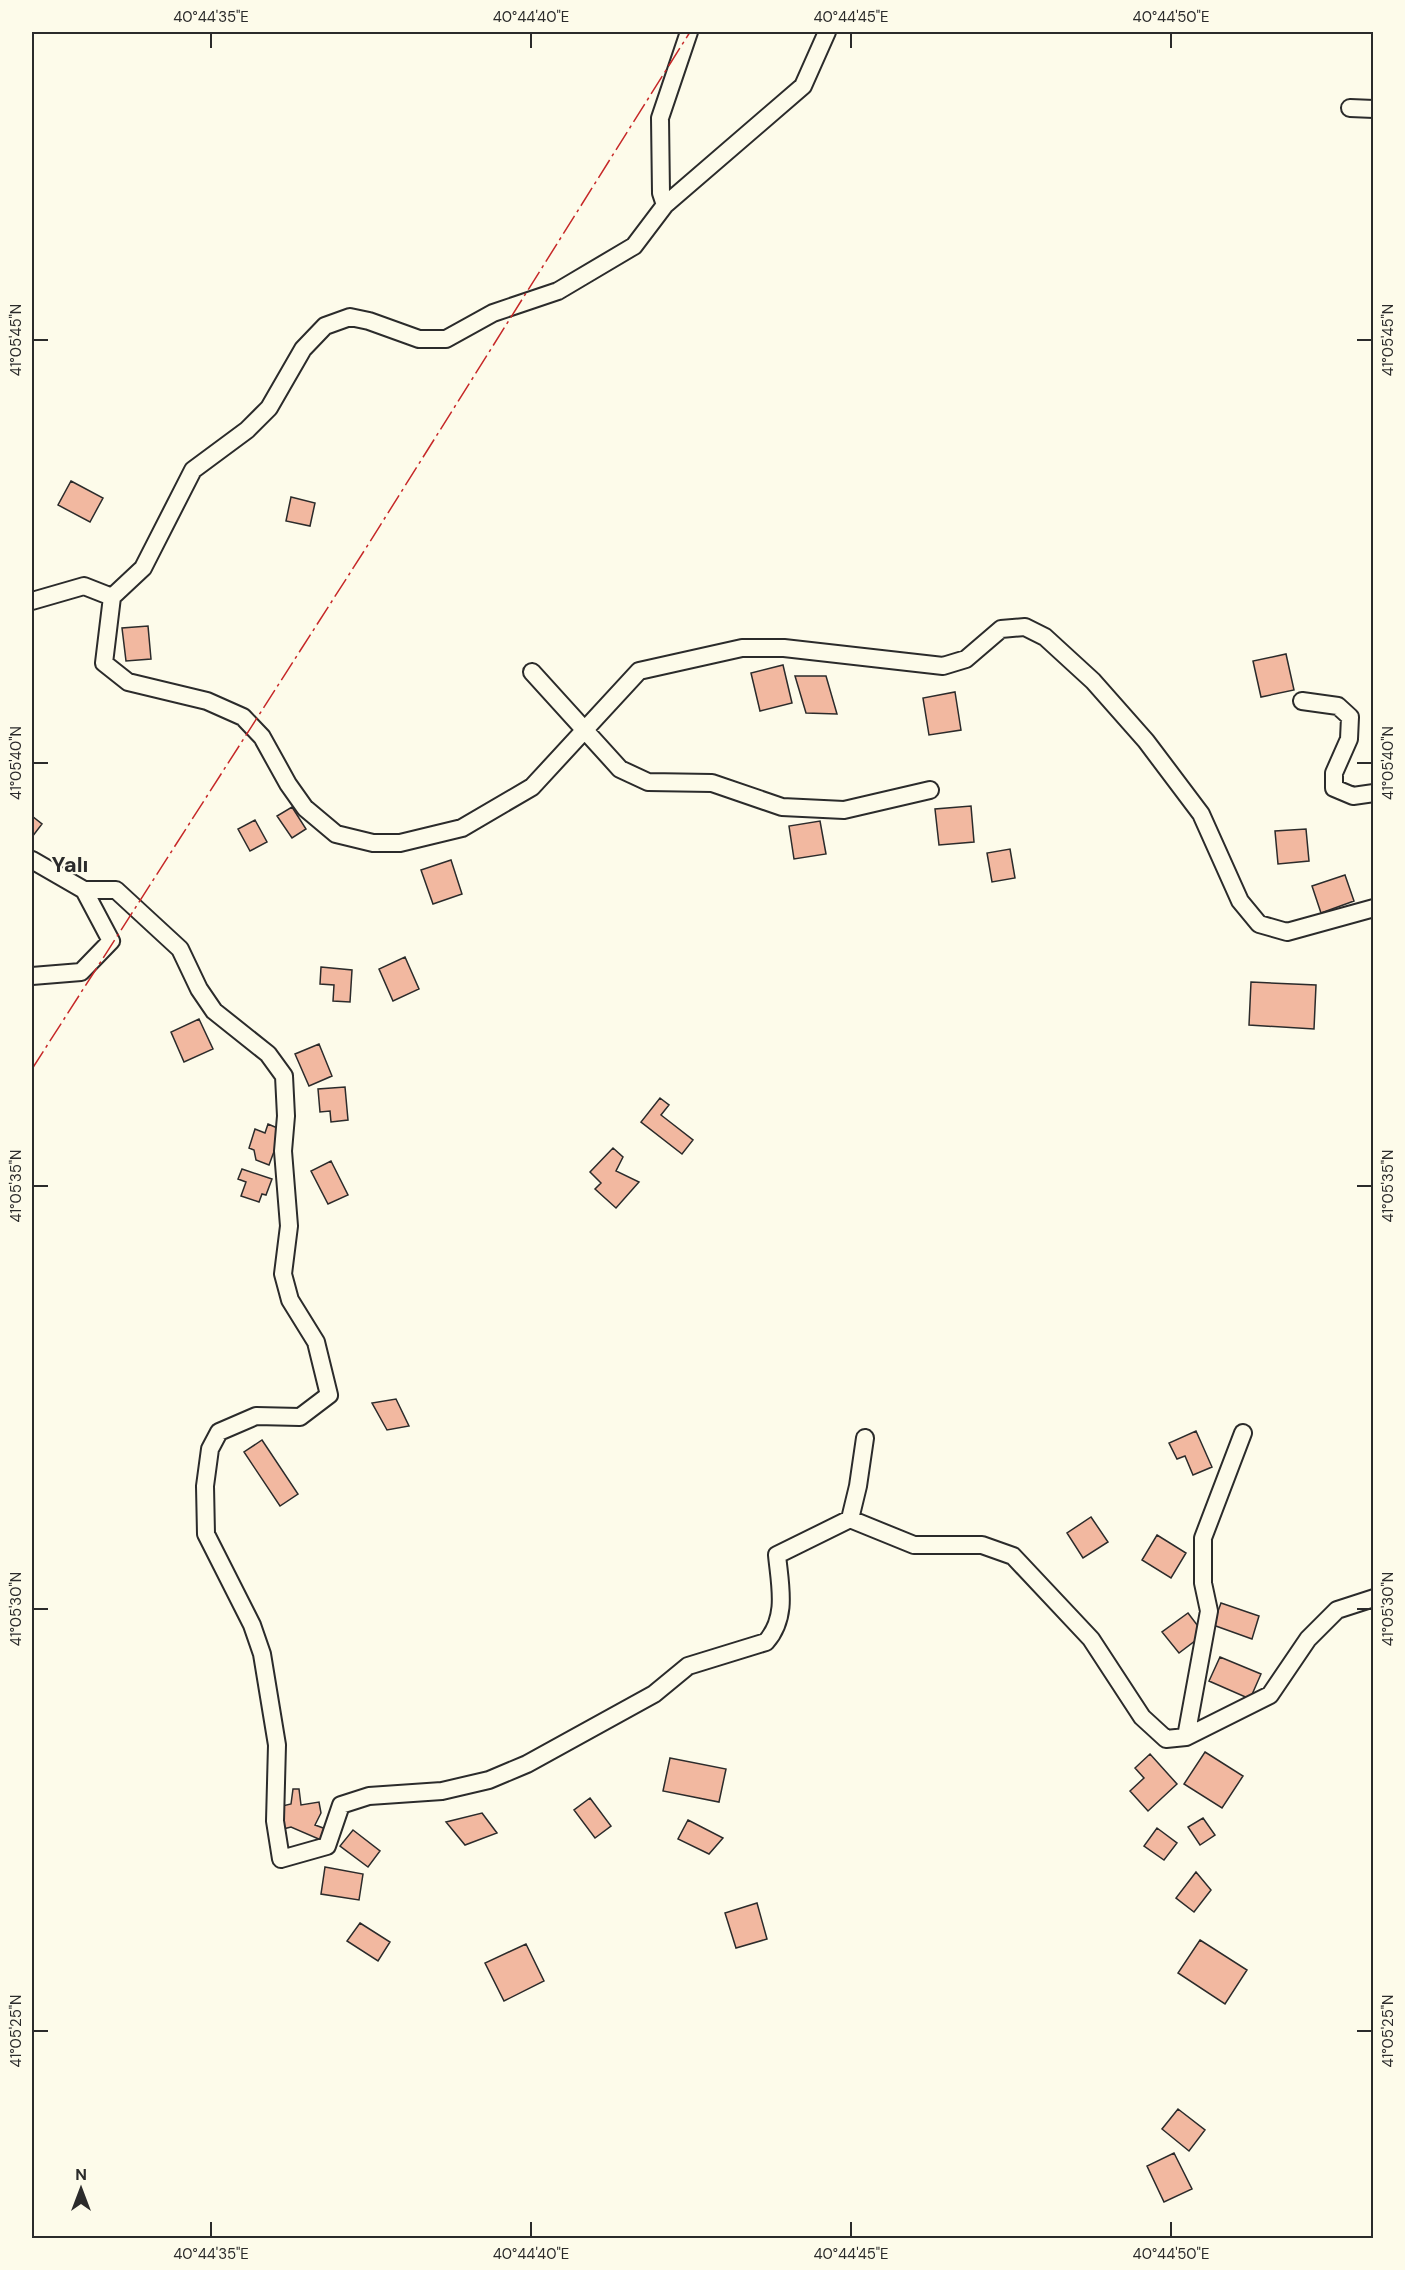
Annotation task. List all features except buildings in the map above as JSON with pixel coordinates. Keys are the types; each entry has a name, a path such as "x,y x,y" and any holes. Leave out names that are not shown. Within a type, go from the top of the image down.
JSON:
{"street":[{"path":"665,205 661,193 660,118 689,32"},
{"path":"827,32 803,86 665,205 634,246 558,291 493,314 446,339 419,339 369,321 350,317 325,326 303,349 269,408 247,430 193,470 143,568 112,597 104,663 128,682 207,701 243,717 262,737 288,784 305,808 336,834 373,843 400,843 462,828 532,787 639,671 742,648 784,648 943,666 966,659 1001,629 1025,627 1045,637 1093,681 1146,741 1201,814 1240,901 1259,924 1287,932 1374,908"},
{"path":"1350,108 1374,109"},
{"path":"32,601 84,586 112,597"},
{"path":"532,672 620,769 648,782 712,783 782,807 844,810 930,790"},
{"path":"1302,701 1338,706 1350,717 1349,739 1334,773 1334,788 1353,796 1374,793"},
{"path":"32,860 84,890 116,890 180,949 199,989 214,1011 268,1054 284,1076 286,1116 283,1151 289,1226 283,1274 290,1300 316,1342 329,1395 300,1417 256,1416 219,1432 210,1449 205,1486 206,1534 252,1625 262,1654 277,1744 275,1821 281,1859 327,1846 341,1805 369,1796 442,1791 489,1780 527,1764 654,1694 688,1666 766,1642 774,1632 782,1610 777,1555 850,1519 914,1545 982,1545 1013,1556 1091,1639 1142,1717 1166,1739 1186,1737 1270,1695 1308,1639 1338,1610 1374,1598"},
{"path":"32,976 81,972 111,941 84,890"},
{"path":"1186,1737 1209,1611 1203,1583 1203,1538 1243,1433"},
{"path":"850,1519 858,1486 865,1438"}],"power":[{"path":"32,1069 366,548 690,32"}],"district":[{"name":"Yalı","path":"70,864"}]}
